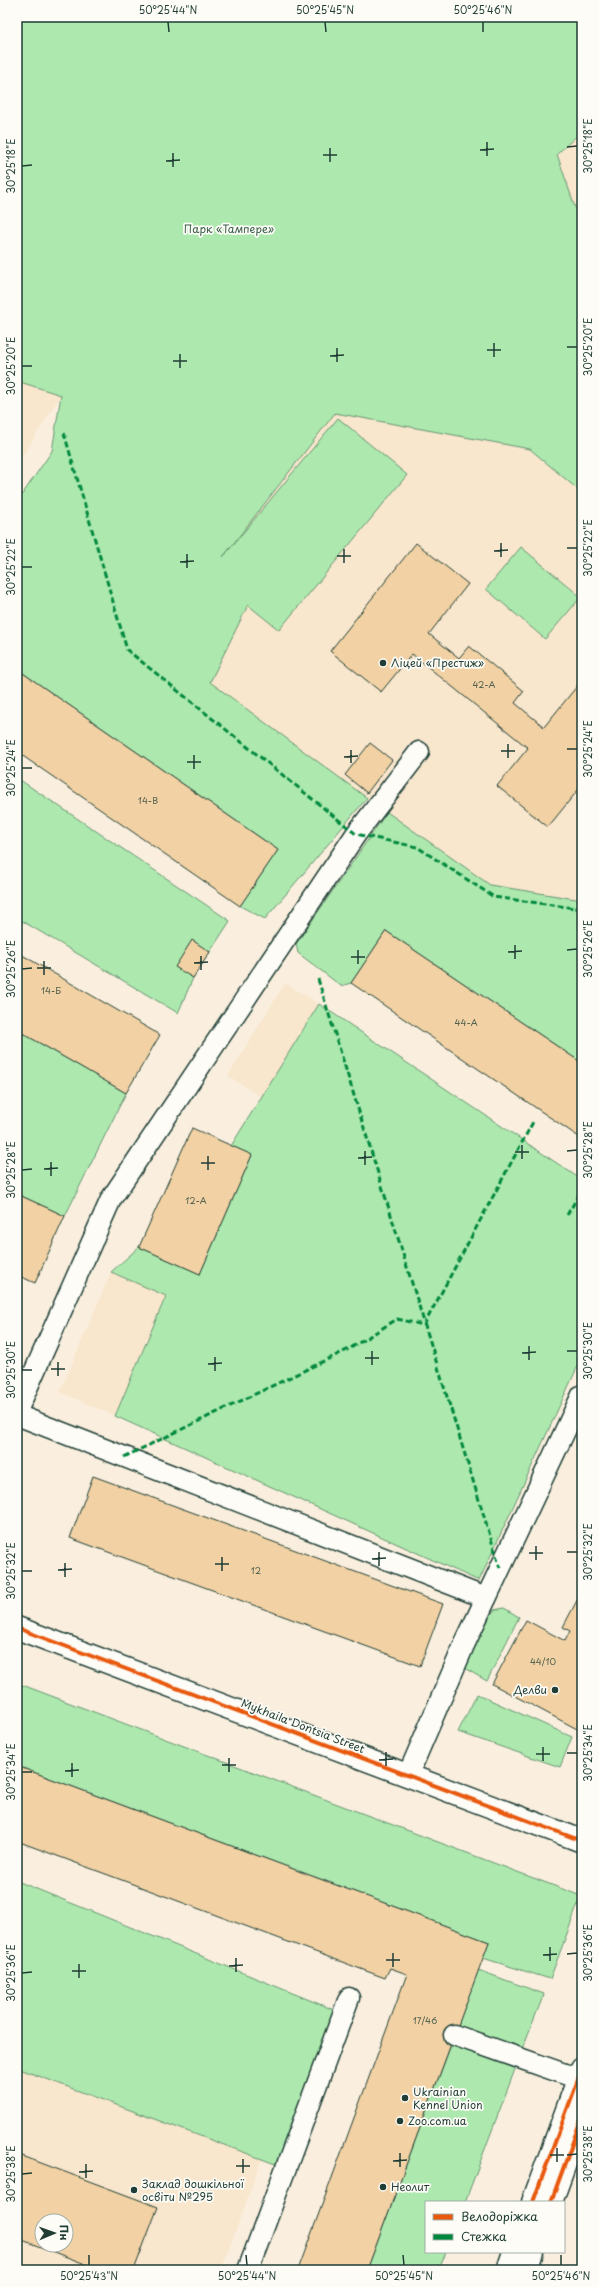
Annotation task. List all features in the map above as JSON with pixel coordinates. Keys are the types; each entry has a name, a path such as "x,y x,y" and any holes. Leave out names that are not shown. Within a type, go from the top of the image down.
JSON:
{"street":[{"name":"Mykhaila Dontsia Street","path":"17,1628 582,1841"},
{"path":"533,2201 580,2074"},
{"path":"551,2201 582,2117"},
{"path":"508,2270 514,2253"},
{"path":"526,2270 532,2253"}],"lane":[{"path":"17,1412 111,1199 356,834 419,752"},
{"path":"408,1775 486,1598 582,1395"},
{"path":"17,1415 486,1598"},
{"path":"248,2270 349,1998"},
{"path":"454,2035 580,2074"}],"shaded area":[{"path":"582,131 582,228 557,154"},
{"path":"17,381 61,395 17,465"},
{"name":"Ліцей «Престиж»","path":"335,412 530,449 582,493 582,900 490,885 377,806 157,643"},
{"path":"285,983 319,1004 262,1097 228,1076"},
{"path":"111,1272 166,1296 115,1416 60,1392"},
{"name":"Заклад дошкільної освіти №295","path":"17,2068 262,2159 221,2270 17,2270"}],"green space":[{"name":"Парк «Тампере»","path":"17,17 582,17 582,131 557,154 582,228 582,493 530,449 335,413 223,557 338,418 407,475 279,630 248,605 210,682 367,798 265,919 240,906 278,850 17,669 17,502 52,451 61,395 17,381"},
{"path":"521,547 581,597 545,639 486,589"},
{"path":"17,778 230,921 193,978 178,1013 17,918"},
{"path":"387,812 490,885 582,900 582,1063 386,931 351,983 341,986 298,953 296,944"},
{"path":"319,1004 582,1180 582,1357 479,1581 115,1416 166,1296 111,1272 139,1247 200,1274 252,1155 231,1146"},
{"path":"17,1030 126,1093 65,1216 17,1194"},
{"path":"504,1608 519,1617 487,1681 466,1669 465,1659 494,1610"},
{"path":"17,1683 581,1896 550,1979 483,1958 489,1942 17,1766"},
{"path":"477,1694 572,1737 560,1767 458,1732"},
{"path":"17,1881 344,2014 286,2168 17,2068"},
{"path":"478,1970 544,1994 521,2052 457,2028"},
{"path":"452,2042 517,2064 465,2201 425,2201 425,2253 446,2253 439,2270 367,2270"}],"building":[{"path":"416,543 468,584 429,634 459,658 469,646 524,691 515,703 544,727 582,680 582,785 548,827 497,786 528,748 412,654 381,692 330,651"},
{"path":"17,669 278,850 240,906 17,752"},
{"path":"370,743 392,760 367,793 345,775"},
{"path":"386,931 582,1063 582,1139 351,983"},
{"path":"192,940 210,952 193,978 175,967"},
{"path":"17,952 160,1035 126,1093 17,1030"},
{"path":"192,1128 252,1155 200,1274 139,1247"},
{"path":"17,1194 65,1216 35,1283 17,1275"},
{"path":"93,1476 443,1604 420,1666 70,1538"},
{"path":"582,1591 582,1724 579,1730 492,1684 526,1620 565,1641 570,1631 563,1627"},
{"path":"17,1766 489,1942 367,2270 298,2270 407,1974 390,1968 385,1978 17,1841"},
{"path":"17,2154 158,2207 134,2270 101,2270 56,2253 74,2253 74,2213 34,2213 34,2244 17,2238"}],"marked path":[{"path":"64,433 127,650 356,834 417,847 494,897 582,909"},
{"path":"318,979 500,1568"},
{"path":"124,1457 349,1349 397,1319 424,1325 533,1122"},
{"path":"567,1215 582,1190"}],"cycle path":[{"path":"17,1628 582,1841"},
{"path":"533,2201 582,2069"},
{"path":"551,2201 582,2117"}],"place":[{"name":"Ліцей «Престиж»","path":"383,663"},
{"name":"Делви","path":"555,1690"},
{"name":"Ukrainian Kennel Union","path":"405,2098"},
{"name":"Zoo.com.ua","path":"400,2121"},
{"name":"Неолит","path":"383,2187"},
{"name":"Заклад дошкільної освіти №295","path":"134,2190"}]}
